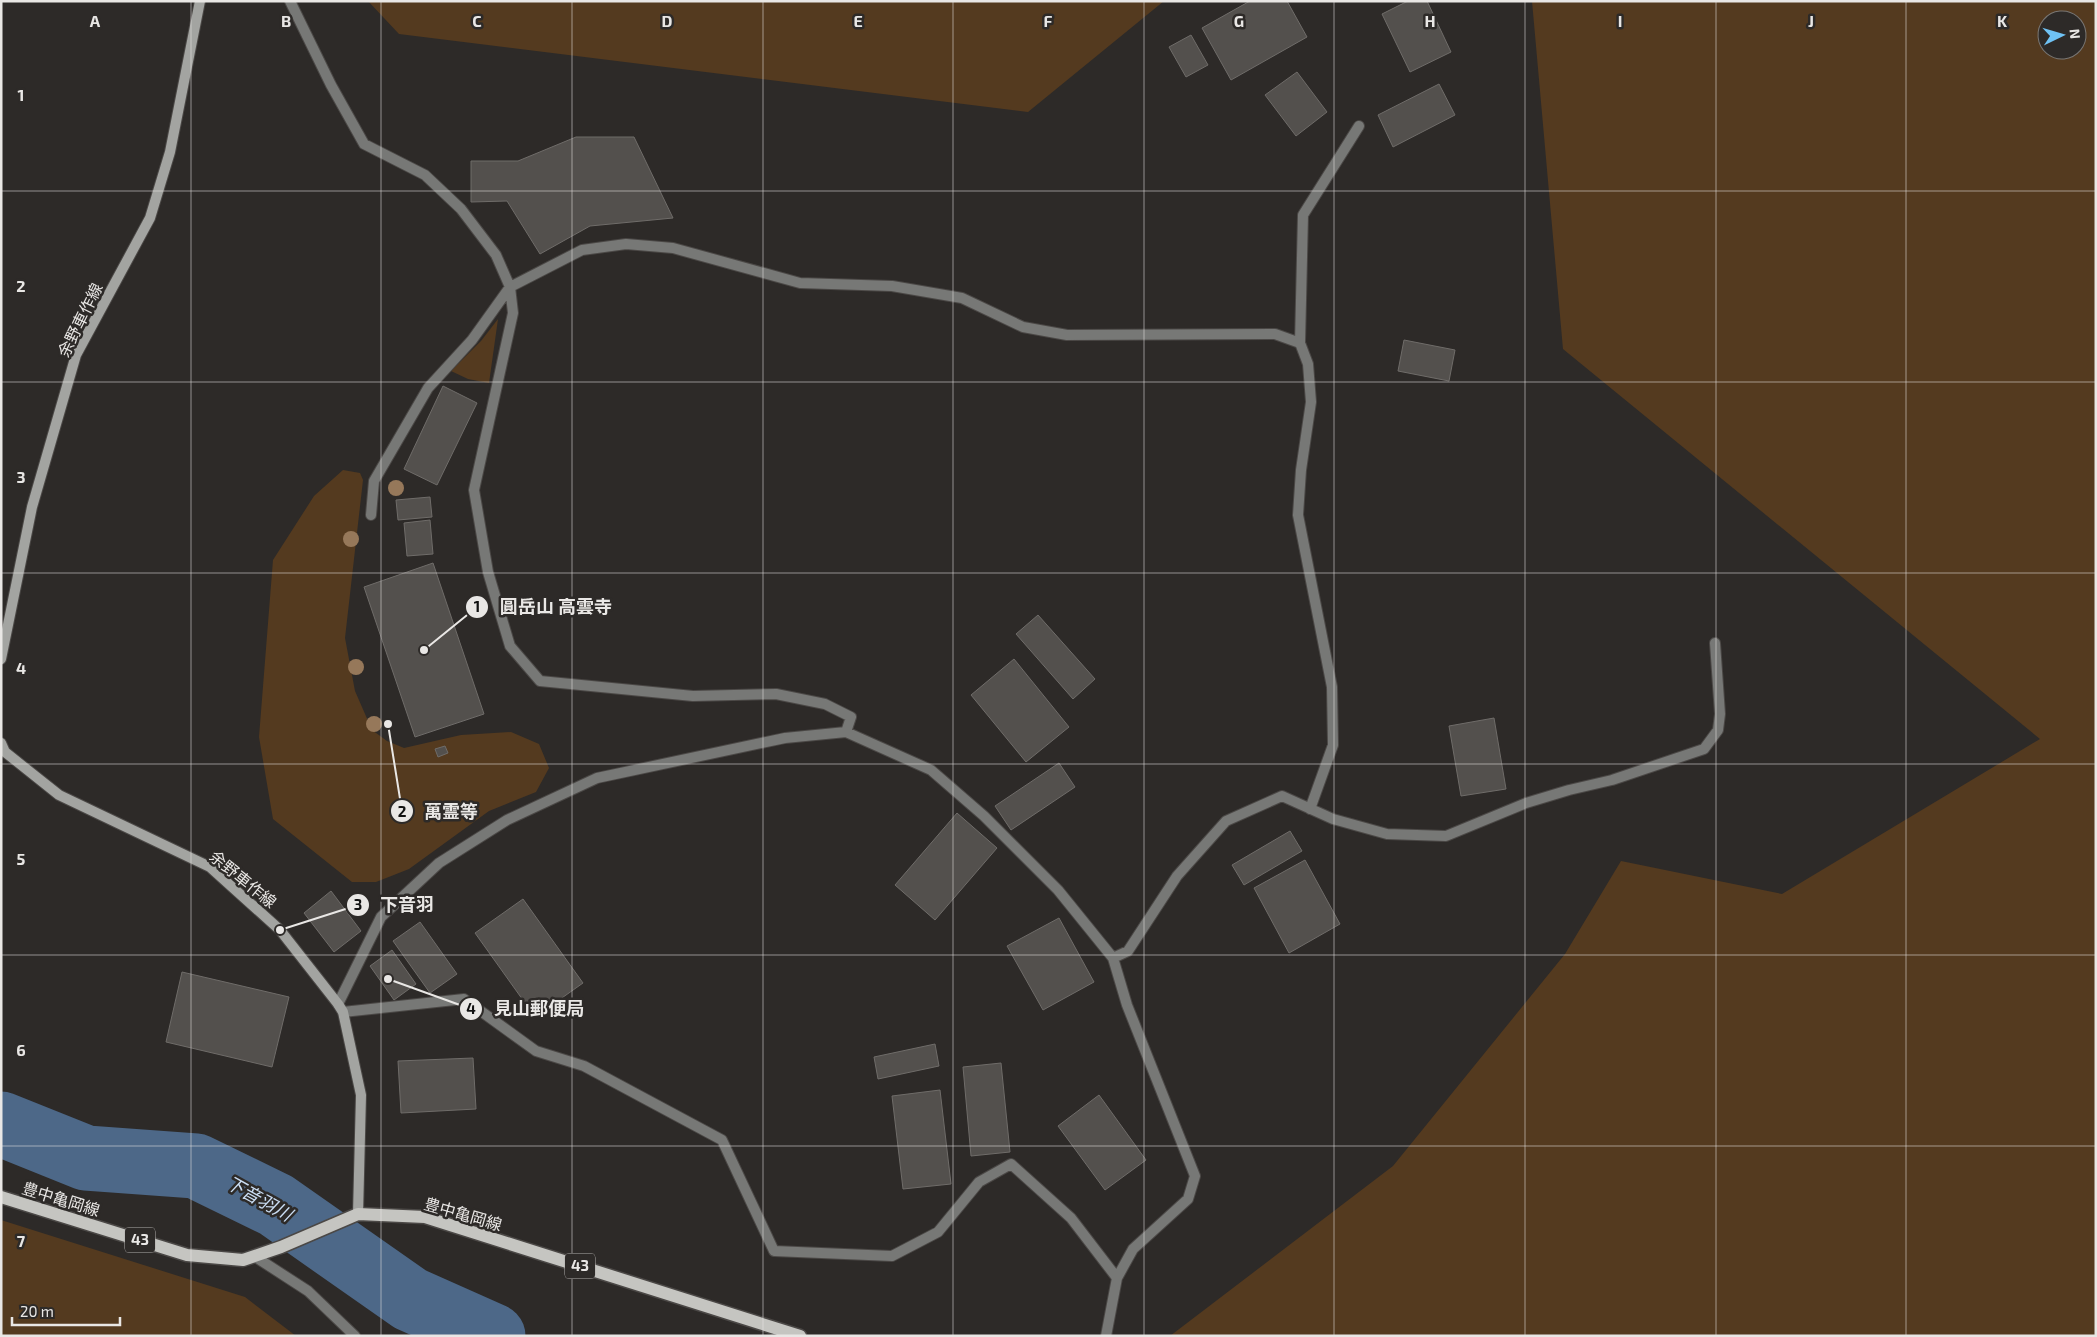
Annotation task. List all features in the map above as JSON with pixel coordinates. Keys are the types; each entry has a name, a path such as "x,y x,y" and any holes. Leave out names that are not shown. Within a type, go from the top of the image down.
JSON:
{"main road":[{"name":"余野車作線","path":"1,659 32,507 76,355 150,218 170,152 200,1"},
{"name":"余野車作線","path":"1,743 5,752 59,795 210,867 280,930 341,1008 361,1095 358,1214"},
{"name":"豊中亀岡線","path":"1,1197 187,1255 243,1260 281,1247 358,1214 425,1217 800,1336"}],"street":[{"path":"290,1 331,86 364,144 425,175 461,209 496,255 510,287 513,314 474,490 488,572 510,646 540,681 693,696 776,694 825,704 851,718 846,732"},
{"path":"1310,809 1333,746 1332,687 1298,515 1301,470 1311,402 1308,364 1300,343 1303,215 1359,126"},
{"path":"370,515 374,481 423,395 472,340 510,287 582,250 626,244 673,248 800,283 892,286 962,298 1023,327 1067,335 1276,334 1300,343"},
{"path":"1113,958 1128,951 1177,876 1226,820 1282,796 1334,819 1387,834 1446,836 1526,803 1612,780 1704,749 1718,730 1720,714 1715,643"},
{"path":"1106,1336 1117,1278 1132,1249 1188,1199 1194,1176 1127,1005 1113,958 1058,890 984,816 931,770 846,732 785,738 597,778 507,820 439,863 381,917 341,1008 464,999 536,1051 584,1066 722,1140 774,1251 892,1256 938,1232 979,1182 1011,1164 1071,1218 1117,1278"},
{"path":"254,1256 308,1292 355,1336"}],"shaded area":[{"path":"368,1 1164,1 1028,112 399,34"},
{"path":"1532,1 2096,1 2096,1336 1170,1336 1393,1166 1565,954 1621,861 1782,894 2040,739 1563,349"},
{"path":"498,319 489,383 468,379 451,371 481,341"},
{"path":"343,470 360,473 363,480 345,638 355,691 372,730 387,741 404,748 461,735 511,732 539,744 549,768 536,792 489,811 409,869 376,882 352,882 273,819 259,737 273,560 314,496"},
{"path":"1,1220 245,1297 296,1336 1,1336"}],"building":[{"path":"1250,1 1287,1 1307,37 1231,80 1202,28"},
{"path":"1408,1 1427,1 1451,52 1410,72 1382,14"},
{"path":"1191,35 1208,65 1186,77 1169,47"},
{"path":"1297,72 1327,112 1296,136 1265,95"},
{"path":"1439,84 1455,115 1393,147 1378,115"},
{"path":"576,137 634,137 673,218 590,226 540,254 507,201 471,202 471,161 518,161"},
{"path":"1404,340 1455,350 1449,381 1398,371"},
{"path":"443,386 477,403 437,485 404,469"},
{"path":"430,497 432,517 398,520 396,500"},
{"path":"430,520 433,554 407,556 404,523"},
{"path":"433,563 484,714 415,737 364,587"},
{"path":"1038,615 1095,679 1073,699 1016,634"},
{"path":"1014,659 1069,727 1026,762 971,695"},
{"path":"1494,718 1506,789 1461,796 1449,726"},
{"path":"445,746 448,753 438,757 435,749"},
{"path":"1059,763 1075,787 1011,830 995,806"},
{"path":"957,813 997,848 935,920 895,885"},
{"path":"1290,831 1302,851 1244,885 1232,865"},
{"path":"1305,860 1340,924 1289,953 1254,888"},
{"path":"331,891 361,931 334,952 304,913"},
{"path":"523,899 583,983 535,1017 475,933"},
{"path":"1059,918 1094,982 1043,1010 1007,946"},
{"path":"420,922 457,974 430,993 393,941"},
{"path":"392,950 416,984 394,1000 370,966"},
{"path":"182,972 289,997 272,1067 166,1042"},
{"path":"935,1044 939,1066 878,1079 874,1057"},
{"path":"473,1058 476,1109 401,1113 398,1061"},
{"path":"1001,1063 1010,1152 971,1156 963,1067"},
{"path":"940,1090 951,1184 903,1189 892,1096"},
{"path":"1099,1095 1146,1160 1105,1190 1058,1126"}],"waterway":[{"name":"下音羽川","path":"1,1124 86,1158 196,1166 276,1205 410,1299 493,1336"}],"place":[{"name":"圓岳山 高雲寺","path":"424,650"},
{"name":"萬霊等","path":"388,724"},
{"name":"下音羽","path":"280,930"},
{"name":"見山郵便局","path":"388,979"}]}
